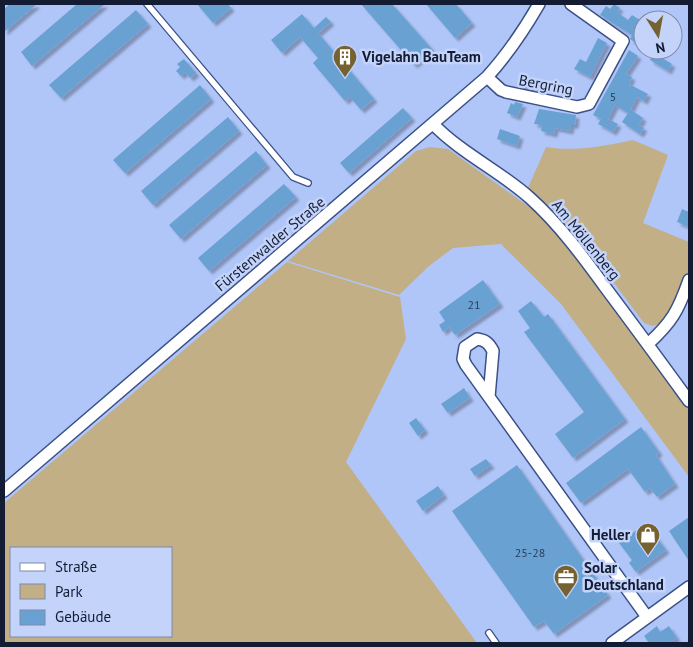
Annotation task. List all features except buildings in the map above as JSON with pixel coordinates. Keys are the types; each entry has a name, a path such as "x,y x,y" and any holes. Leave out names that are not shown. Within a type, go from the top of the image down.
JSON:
{"street":[{"name":"Fürstenwalder Straße","path":"4,491 487,77 504,59 539,4"},
{"name":"Bergring","path":"487,77 501,90 506,92 577,107 589,104 623,41 571,4"},
{"name":"Am Möllenberg","path":"433,124 444,136 530,198 549,217 578,249 689,401"},
{"path":"648,344 667,326 680,306 689,280"},
{"path":"489,397 647,617"},
{"path":"612,643 689,587"}],"lane":[{"path":"147,4 294,177 308,183"},
{"path":"489,633 496,643"}],"green space":[{"path":"633,140 668,155 643,223 689,242 689,270 677,300 660,324 652,326 644,323 584,243 557,212 527,190 546,147 579,149"},
{"path":"430,147 448,149 549,221 645,348 689,410 689,477 561,304 501,244 453,248 429,266 399,295 288,261 416,151"},
{"path":"287,262 400,297 406,339 346,462 477,643 4,643 4,503"}],"place":[{"name":"Vigelahn BauTeam","path":"345,78"},
{"name":"Heller","path":"648,556"},
{"name":"Solar Deutschland","path":"566,598"}]}
